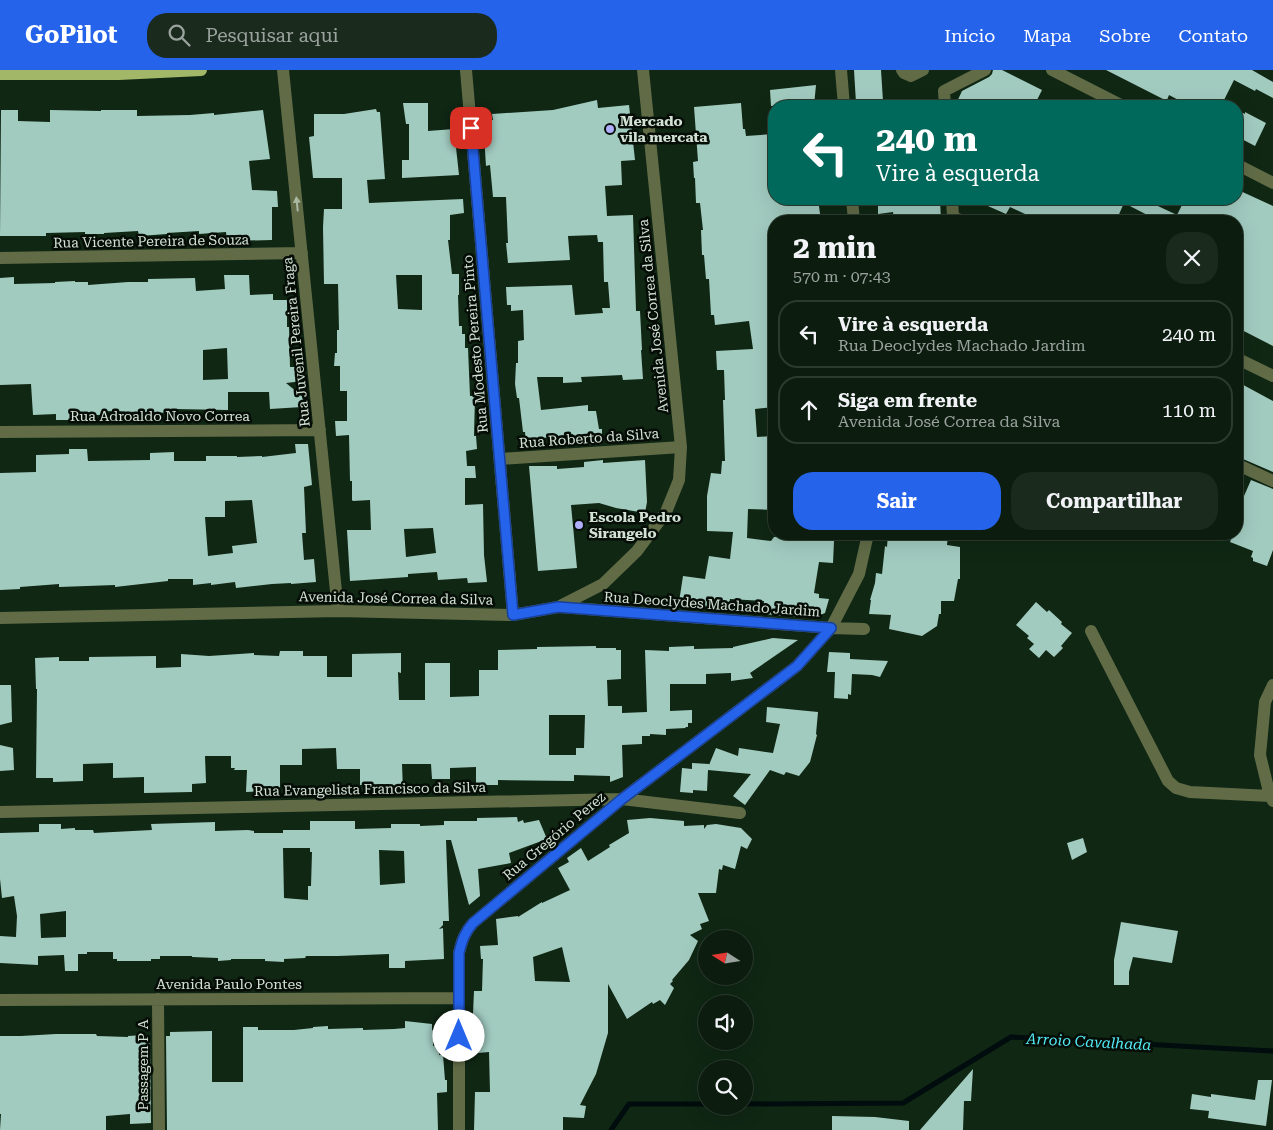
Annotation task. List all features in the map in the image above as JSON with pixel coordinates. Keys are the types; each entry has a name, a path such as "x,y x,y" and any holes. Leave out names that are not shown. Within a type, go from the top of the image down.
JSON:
{"main road":[{"path":"0,74 119,74 201,70"}],"street":[{"name":"Rua Juvenil Pereira Fraga","path":"283,70 338,611"},
{"name":"Rua Modesto Pereira Pinto","path":"466,70 513,615"},
{"name":"Avenida José Correa da Silva","path":"0,618 338,611 513,615 558,607 603,584 637,551 666,512 679,480 681,447 643,70"},
{"path":"841,70 844,100"},
{"path":"902,70 911,76 923,70"},
{"path":"945,100 944,91 985,70"},
{"path":"1052,70 1111,100"},
{"path":"1243,168 1273,183"},
{"name":"Rua Vicente Pereira de Souza","path":"0,258 302,253"},
{"path":"1243,361 1273,376"},
{"name":"Rua Adroaldo Novo Correa","path":"0,432 320,430"},
{"name":"Rua Roberto da Silva","path":"500,459 681,447"},
{"path":"1243,467 1273,481"},
{"name":"Rua Gregório Perez","path":"459,1130 459,953 467,930 622,799 797,666 831,628 859,574 867,540"},
{"name":"Rua Deoclydes Machado Jardim","path":"558,607 864,629"},
{"path":"1092,631 1168,780 1176,788 1190,792 1272,799 1260,755 1265,702 1273,685"},
{"name":"Rua Evangelista Francisco da Silva","path":"0,812 622,799 740,813"},
{"name":"Avenida Paulo Pontes","path":"0,1000 459,998"},
{"name":"Passagem P A","path":"158,999 159,1130"}],"building":[{"path":"854,70 881,70 883,100 856,100"},
{"path":"993,70 1002,70 1042,90 1037,100 958,100 962,91 992,74"},
{"path":"1106,70 1252,70 1273,82 1273,98 1234,80 1224,100 1179,100 1169,95 1167,100"},
{"path":"816,85 815,100 771,100 770,90"},
{"path":"597,100 598,108 629,105 635,160 621,161 622,185 605,186 607,216 633,215 636,311 640,311 643,379 623,380 622,375 581,377 582,382 563,383 563,377 537,377 541,410 588,405 588,411 596,411 599,429 602,429 602,444 583,445 583,442 573,443 573,434 543,438 544,442 526,444 515,384 516,363 518,363 518,341 524,340 523,310 511,311 511,305 507,305 506,287 572,285 575,315 603,313 602,308 610,308 608,282 604,282 603,242 598,242 597,235 568,236 570,260 508,263 506,197 493,197 490,165 486,166 484,121 493,120 492,114 553,110"},
{"path":"403,103 428,103 428,131 454,129 459,175 402,178 402,160 409,160 409,124 406,124"},
{"path":"741,103 743,129 745,129 746,136 768,134 768,205 819,205 820,215 768,215 768,408 755,409 757,437 768,436 768,510 748,509 747,538 771,541 834,541 833,563 819,562 814,593 819,594 819,598 829,599 825,613 813,618 763,614 764,601 730,599 729,604 714,602 713,608 679,602 683,576 705,579 709,556 730,559 733,532 707,531 707,496 711,473 721,474 722,461 725,461 724,370 717,370 716,351 753,349 749,321 715,325 714,315 711,315 709,279 706,279 704,255 702,255 701,230 703,230 700,203 696,203 693,162 698,161 694,107"},
{"path":"376,109 377,112 380,112 385,179 367,180 369,203 463,199 464,213 450,215 450,240 448,240 452,274 459,274 459,326 462,326 462,334 465,334 465,348 468,348 470,396 475,396 474,436 476,436 477,449 466,451 467,466 475,466 476,478 465,478 465,505 483,504 484,555 487,582 468,583 467,578 438,580 437,572 408,574 408,577 350,581 347,530 371,530 370,500 352,500 349,435 336,436 335,421 347,421 347,391 340,391 340,366 334,366 335,353 337,353 337,330 339,330 338,284 324,284 323,227 324,209 342,209 342,178 313,178 309,137 314,136 314,114 344,114","holes":["396,275 422,275 422,310 398,309","433,528 436,553 406,557 404,529"]},
{"path":"1,110 18,110 18,121 50,122 50,110 137,110 137,116 214,113 214,115 263,110 270,159 249,161 252,190 277,191 278,207 272,207 272,240 227,241 226,232 199,234 199,231 139,236 138,231 104,234 85,234 85,232 46,233 46,236 0,236"},
{"path":"1245,112 1266,123 1255,146 1243,140 1243,113 1245,114"},
{"path":"1243,192 1273,206 1273,346 1243,331 1243,215 1177,215 1182,205 1243,205"},
{"path":"878,205 940,205 941,215 893,215 893,212 878,214"},
{"path":"986,205 1123,205 1119,215 1027,215 1010,207 1006,214"},
{"path":"1128,205 1156,205 1177,215 1147,215"},
{"path":"224,275 249,275 250,295 273,294 273,300 287,300 290,367 302,367 303,381 286,383 303,397 302,407 270,409 269,392 228,392 228,410 175,409 174,413 105,411 105,415 88,415 88,420 56,420 56,414 33,415 31,384 0,385 0,278 14,277 14,284 75,281 88,282 88,285 148,282 148,279 195,278 196,291 225,289","holes":["227,348 228,379 203,380 203,350"]},
{"path":"1243,385 1273,401 1273,472 1243,459"},
{"path":"295,444 308,444 312,485 304,487 306,533 302,533 304,560 314,559 316,582 236,588 235,582 193,585 193,579 168,579 168,581 115,587 115,585 59,587 59,584 0,590 0,473 36,472 36,455 69,454 69,449 87,449 88,461 150,460 150,453 174,452 174,461 206,461 206,456 262,457 296,453","holes":["252,500 257,543 232,546 233,553 208,556 205,517 225,517 225,501"]},
{"path":"603,460 603,463 645,460 647,502 645,513 599,503 571,505 577,568 538,571 529,466 557,466 557,469 584,467 584,462"},
{"path":"1251,480 1273,489 1273,550 1267,566 1253,561 1251,557 1253,551 1230,542 1231,540 1243,540 1244,496"},
{"path":"888,540 947,540 947,545 960,547 960,579 958,579 954,601 941,601 941,614 939,614 937,626 922,636 889,629 891,615 869,614 876,573 882,574 885,546 887,547"},
{"path":"1036,602 1047,612 1049,610 1072,633 1061,646 1063,648 1054,657 1046,650 1039,658 1029,649 1034,644 1027,638 1029,636 1016,625"},
{"path":"773,638 798,640 750,673 753,678 731,681 731,673 706,674 706,684 670,684 670,711 692,710 692,723 688,723 686,728 666,729 666,735 650,734 650,736 642,736 642,744 622,745 623,777 610,782 610,776 574,775 574,781 498,780 498,785 476,785 476,767 450,768 450,779 432,779 431,764 402,764 403,791 389,791 389,784 360,785 360,769 337,769 336,748 302,749 302,765 280,765 280,790 246,792 247,770 234,770 235,768 231,768 231,756 205,756 206,783 192,784 192,792 144,793 144,777 113,778 113,763 83,764 83,781 53,782 53,778 36,778 37,689 35,658 59,657 59,661 89,661 89,657 156,656 156,668 181,667 181,654 209,656 254,653 254,655 279,656 280,651 303,651 303,656 327,656 327,677 352,677 352,654 401,653 401,673 398,672 399,700 425,700 425,663 450,663 450,697 479,696 479,670 498,670 498,650 596,646 596,648 616,648 616,650 621,650 621,679 607,680 608,706 622,706 622,713 647,712 645,650 669,651 669,647 694,646 694,649 733,647","holes":["549,715 585,715 584,748 576,748 576,755 549,755"]},
{"path":"829,652 850,653 850,659 888,661 880,677 852,674 851,695 848,694 848,699 834,698 835,672 827,672"},
{"path":"0,685 11,685 12,722 0,725"},
{"path":"767,707 818,712 817,735 810,762 799,776 786,772 784,775 770,770 745,805 733,796 751,774 708,770 707,791 693,790 693,793 680,792 682,768 692,769 692,763 709,765 716,748 738,756 739,748 773,753 780,724 766,722"},
{"path":"0,745 13,748 14,770 0,771"},
{"path":"517,817 518,822 523,820 524,823 539,820 547,839 509,853 511,863 478,869 480,896 469,905 451,840 446,840 449,921 443,921 443,925 439,929 443,928 444,959 405,961 405,968 389,968 389,954 306,956 305,958 284,959 284,962 265,961 265,959 218,961 218,958 192,956 160,956 160,959 151,959 151,961 117,961 117,959 113,959 113,952 87,952 87,954 78,954 78,971 65,971 64,955 38,956 38,965 0,963 0,936 16,937 17,916 14,896 2,898 0,833 39,832 39,824 61,824 61,829 93,830 94,833 152,830 151,824 215,822 215,831 248,830 254,831 254,833 283,833 283,830 310,830 310,821 355,821 355,829 391,828 391,824 444,825 444,821 477,821 477,818","holes":["283,848 310,848 310,852 312,852 311,886 308,886 308,900 284,898","379,850 404,851 405,883 380,885","66,911 66,937 41,938 40,914"]},
{"path":"650,818 684,821 684,826 704,825 704,829 707,825 716,824 741,828 752,839 747,849 741,846 735,869 723,865 722,870 719,869 716,893 698,893 709,921 700,924 702,929 690,935 698,941 689,960 672,980 670,984 674,988 665,1005 660,1000 653,1004 652,1002 627,1019 608,984 608,1033 596,1074 580,1105 586,1106 584,1118 563,1117 563,1130 474,1130 475,1092 490,1092 489,1052 478,1053 478,1033 473,1033 474,991 482,991 483,959 481,959 480,946 498,945 496,919 518,917 542,902 570,890 558,868 569,862 567,858 581,848 588,861 629,833 627,820","holes":["562,947 570,982 535,981 533,957"]},
{"path":"1083,838 1087,852 1072,860 1067,843"},
{"path":"1121,922 1178,931 1172,963 1133,957 1129,972 1129,985 1114,985 1114,960"},
{"path":"405,1021 432,1024 432,1030 434,1031 433,1046 437,1046 437,1049 439,1049 439,1055 443,1055 447,1092 437,1093 438,1130 167,1130 166,1036 170,1036 170,1032 212,1031 212,1082 243,1082 243,1027 258,1027 258,1030 294,1030 328,1026 328,1029 394,1029 405,1028"},
{"path":"56,1034 150,1036 151,1123 130,1124 130,1114 106,1116 106,1130 0,1130 0,1036"},
{"path":"973,1069 971,1101 964,1101 963,1130 920,1130"},
{"path":"1258,1080 1272,1080 1266,1126 1208,1118 1209,1111 1190,1109 1192,1094 1211,1097 1211,1094 1255,1100"},
{"path":"832,1116 875,1117 909,1121 909,1130 832,1130"}],"waterway":[{"name":"Arroio Cavalhada","path":"753,1104 903,1103 1011,1037 1273,1051"},
{"name":"Arroio Cavalhada","path":"611,1130 629,1104 698,1104"}],"place":[{"name":"Mercado vila mercata","path":"610,129"},
{"name":"Escola Pedro Sirangelo","path":"579,525"}],"route":[{"path":"459,1036 459,953 467,930 473,923 622,799 797,666 831,628 558,607 513,615 471,128"}]}
